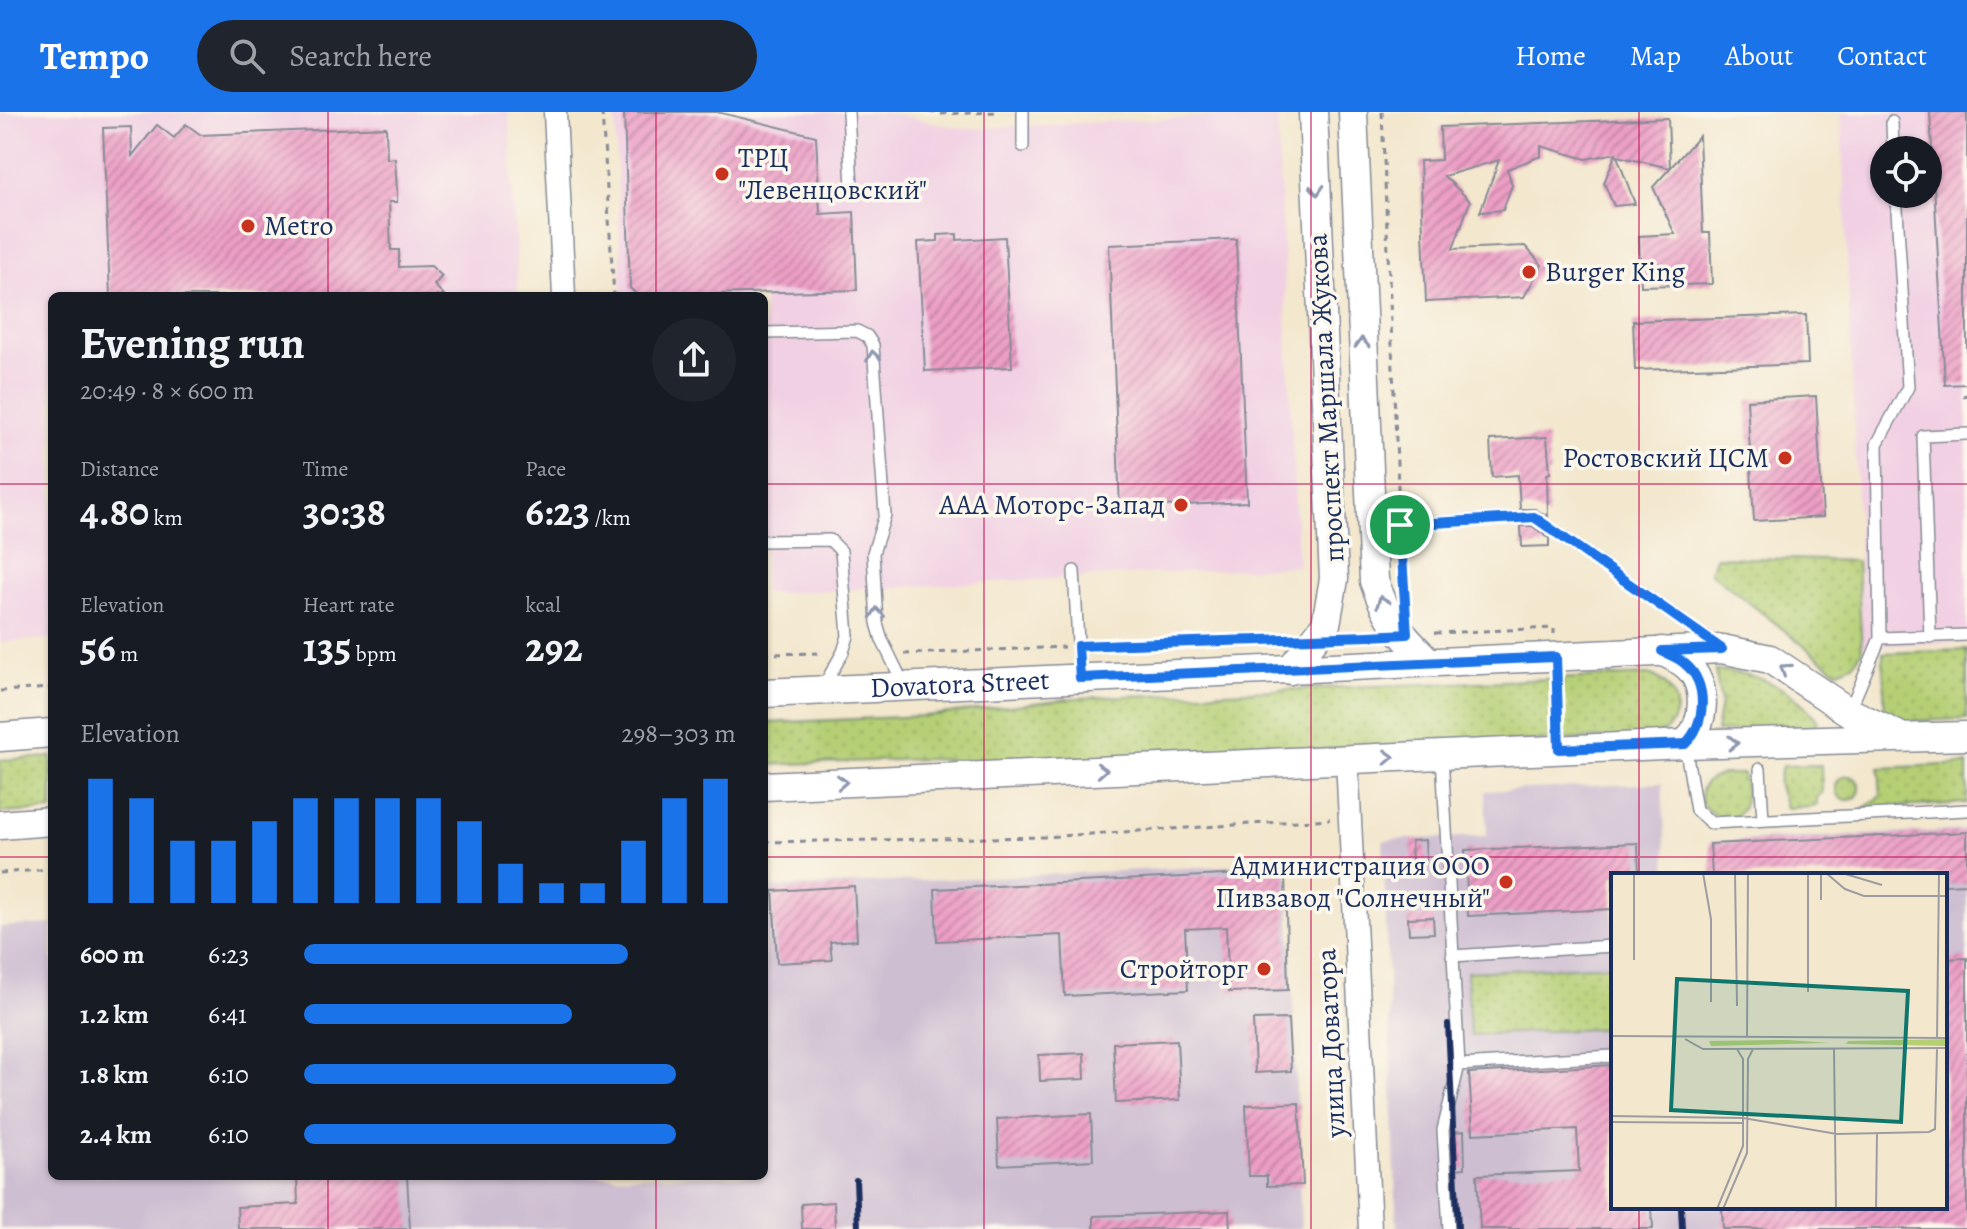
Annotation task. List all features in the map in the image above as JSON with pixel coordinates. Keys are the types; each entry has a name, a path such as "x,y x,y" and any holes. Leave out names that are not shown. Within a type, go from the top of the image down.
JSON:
{"street":[{"path":"555,112 564,292"},
{"name":"проспект Маршала Жукова","path":"1290,670 1326,624 1334,579 1313,112"},
{"name":"проспект Маршала Жукова","path":"1353,112 1369,526 1374,581 1385,612 1400,634 1429,662"},
{"name":"Dovatora Street","path":"768,693 1722,649 1770,659 1849,712 1901,738"},
{"path":"1662,651 1687,665 1699,689 1703,707 1701,722 1695,735 1685,744"},
{"path":"0,737 48,733"},
{"name":"Dovatora Street","path":"768,786 1559,749 1967,736"},
{"name":"улица Доватора","path":"1347,759 1370,1229"},
{"path":"0,825 48,821"}],"lane":[{"path":"848,112 852,188"},
{"path":"1023,112 1023,146"},
{"path":"1892,122 1892,136"},
{"path":"1849,712 1880,638 1877,444 1908,387 1897,208"},
{"path":"768,333 857,331 867,336 873,345 885,515 873,553 877,623 904,685"},
{"path":"1930,637 1923,436 1967,434"},
{"path":"1369,526 1534,517 1722,649"},
{"path":"768,541 830,540 841,551 848,636 843,652 822,690"},
{"path":"1074,571 1080,678"},
{"path":"1880,638 1967,635"},
{"path":"1685,744 1696,810 1711,823 1967,810"},
{"path":"1442,755 1459,1065 1443,1130 1449,1229"},
{"path":"1760,769 1763,820"},
{"path":"1452,956 1611,946"},
{"path":"1459,1065 1611,1056"}],"path":[{"path":"602,112 614,292"},
{"path":"929,112 1000,112"},
{"path":"1382,112 1405,603"},
{"path":"890,655 1554,628 1559,749"},
{"path":"768,654 843,652"},
{"path":"0,691 48,688"},
{"path":"768,842 1044,837 1350,817"},
{"path":"0,873 48,869"}],"shaded area":[{"path":"0,112 509,112 518,292 48,292 48,639 0,642"},
{"path":"615,112 884,112 965,129 1277,113 1298,566 768,594 768,292 622,292"},
{"path":"1841,112 1967,112 1967,642 1863,646"},
{"path":"1662,783 1667,873 1611,873 1611,1209 1947,1209 1947,873 1711,873 1710,842 1967,830 1967,1229 1397,1229 1383,840 1487,836 1485,791"},
{"path":"1288,863 1301,1229 0,1229 0,927 48,924 48,1180 768,1180 768,888"}],"green space":[{"path":"1716,557 1857,561 1862,651 1853,664 1836,671 1710,572"},
{"path":"1967,650 1967,719 1885,722 1883,653"},
{"path":"1715,671 1745,674 1772,684 1797,699 1818,721 1812,728 1716,732 1721,703"},
{"path":"1652,675 1668,687 1676,704 1676,713 1667,729 1658,736 1010,762 925,759 768,765 768,723 925,716 1075,698"},
{"path":"48,757 48,810 0,813 0,760"},
{"path":"1967,764 1967,803 1863,809 1881,796 1879,768"},
{"path":"1821,765 1822,793 1817,797 1817,804 1813,807 1786,808 1778,783 1782,766"},
{"path":"1723,774 1743,774 1745,799 1739,813 1730,818 1719,817 1702,802 1701,792 1707,782"},
{"path":"1848,776 1859,783 1860,788 1853,799 1848,800 1837,793 1836,788 1843,777"},
{"path":"1611,965 1611,1028 1470,1035 1467,972"}],"building":[{"name":"ТРЦ \"Левенцовский\"","path":"624,112 717,112 816,136 820,214 854,212 857,290 634,292 630,288"},
{"path":"1930,112 1967,112 1967,384 1945,385 1935,208 1942,208 1942,136 1931,136"},
{"path":"1668,118 1670,168 1617,156 1635,204 1614,206 1604,183 1616,153 1586,159 1541,146 1541,156 1507,169 1512,185 1503,210 1480,212 1499,160 1444,176 1470,201 1453,249 1525,246 1542,265 1524,297 1426,302 1420,161 1441,160 1440,127"},
{"name":"Metro","path":"186,124 201,135 386,127 387,159 395,158 397,192 397,202 389,202 391,250 399,250 399,267 431,266 442,276 434,285 441,292 110,292 103,128 131,127 132,156 157,125 174,138"},
{"path":"1699,136 1703,233 1710,233 1712,284 1641,286 1639,236 1675,234 1653,187"},
{"path":"957,234 957,240 1005,237 1012,367 925,371 918,242 938,241 938,235"},
{"path":"1236,239 1247,502 1120,508 1109,245"},
{"path":"1806,315 1808,364 1635,370 1633,321"},
{"name":"Ростовский ЦСМ","path":"1816,396 1823,517 1754,521 1747,400"},
{"path":"1547,437 1550,473 1547,474 1548,517 1535,509 1520,509 1518,475 1492,477 1490,440"},
{"path":"1521,526 1532,526 1549,538 1549,546 1522,547"},
{"path":"1967,832 1967,884 1947,885 1947,873 1712,873 1710,844"},
{"path":"1425,840 1426,860 1412,861 1411,841"},
{"path":"1638,843 1639,873 1611,873 1611,909 1468,916 1465,850"},
{"path":"1285,872 1288,990 1229,992 1226,927 1185,929 1188,990 1065,996 1062,935 937,941 935,889"},
{"path":"854,886 857,940 830,942 832,960 777,963 773,891"},
{"path":"1433,917 1434,933 1409,934 1408,918"},
{"path":"1967,958 1967,1229 1723,1229 1722,1209 1947,1209 1947,959"},
{"path":"1288,1019 1291,1071 1255,1073 1253,1020"},
{"path":"1177,1040 1180,1100 1116,1103 1113,1043"},
{"path":"1084,1053 1085,1079 1040,1081 1039,1055"},
{"path":"1611,1065 1611,1209 1652,1209 1653,1229 1480,1229 1477,1175 1579,1171 1577,1129 1473,1134 1469,1073"},
{"path":"1299,1103 1303,1185 1267,1186 1267,1176 1249,1176 1246,1105"},
{"path":"1091,1114 1093,1160 999,1165 997,1119"},
{"path":"1464,1131 1465,1168 1454,1169 1452,1132"},
{"path":"297,1180 407,1180 410,1229 238,1229 237,1207 298,1204"},
{"path":"834,1202 835,1229 802,1229 801,1204"},
{"path":"1229,1211 1230,1229 1094,1229 1094,1216"}],"railway":[{"path":"1448,1024 1458,1229"},
{"path":"856,1180 858,1229"},
{"path":"1681,1209 1682,1229"}],"place":[{"name":"ТРЦ \"Левенцовский\"","path":"722,174"},
{"name":"Metro","path":"248,226"},
{"name":"Burger King","path":"1529,272"},
{"name":"Ростовский ЦСМ","path":"1785,458"},
{"name":"ААА Моторс-Запад","path":"1181,505"},
{"name":"Администрация ООО Пивзавод \"Солнечный\"","path":"1506,882"},
{"name":"Стройторг","path":"1264,969"}],"route":[{"path":"1534,517 1722,649 1662,651 1687,665 1699,689 1703,707 1695,735 1685,744 1559,749 1556,657 1080,678 1078,646 1407,634 1400,525 1534,517"}]}
